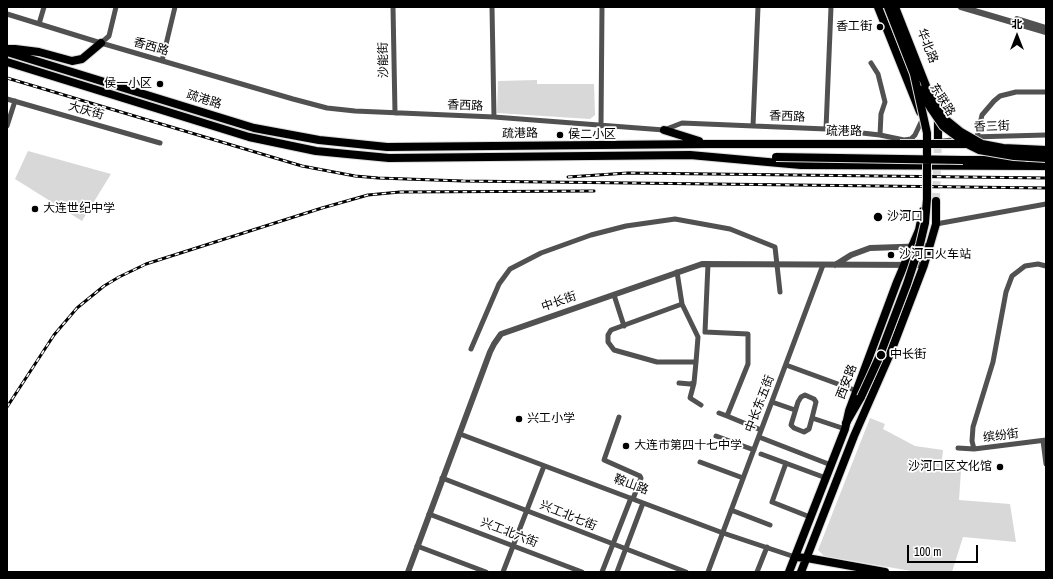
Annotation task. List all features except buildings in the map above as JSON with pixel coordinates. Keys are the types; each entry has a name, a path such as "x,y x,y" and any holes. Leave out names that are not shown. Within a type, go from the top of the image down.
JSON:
{"main road":[{"path":"878,7 922,120 924,140"},
{"name":"东联路","path":"888,7 922,94 943,126 967,144 979,150 1007,155 1046,159"},
{"name":"东联路","path":"895,7 928,91 945,119 961,132 982,144 1003,148 1046,150"},
{"name":"华北路","path":"899,7 934,98 938,116 938,141"},
{"path":"7,49 39,52 72,61 82,59 101,43"},
{"name":"疏港路","path":"7,52 254,128 319,140 387,147 708,144 1046,144"},
{"path":"7,62 249,138 316,151 389,158 690,155 1046,159"},
{"path":"789,572 859,394 878,360 909,279 920,244 925,223 927,199 926,133 914,74"},
{"path":"664,130 708,144"},
{"path":"690,155 801,165 1046,166"},
{"name":"西安路","path":"859,394 921,221 923,200"},
{"path":"802,572 854,436 890,354 924,265 936,224 936,201"},
{"name":"鞍山路","path":"795,557 854,572"},
{"name":"鞍山路","path":"806,561 885,572"}],"street":[{"path":"39,24 44,7"},
{"path":"101,43 109,36 116,7"},
{"path":"162,61 175,7"},
{"name":"沙能街","path":"393,7 395,113"},
{"path":"492,7 494,117"},
{"path":"601,126 602,7"},
{"path":"753,126 758,7"},
{"path":"826,129 830,7"},
{"path":"961,7 1046,32"},
{"path":"975,7 1046,28"},
{"name":"香西路","path":"7,14 162,61 327,108 355,111 494,117 664,130 682,123 826,129 880,134 904,140 911,139 918,130 922,120"},
{"path":"871,63 878,74 885,102 881,114 880,134"},
{"path":"977,137 982,115 1000,96 1016,92 1046,92"},
{"name":"大庆街","path":"7,98 160,143"},
{"path":"7,126 15,101"},
{"name":"香三街","path":"938,141 977,137 1046,135"},
{"path":"936,224 1046,204"},
{"path":"471,349 499,284 510,269 541,253 591,235 619,228 675,219 730,229 775,247 780,292"},
{"path":"902,247 915,238"},
{"path":"835,265 851,255 870,248 930,246"},
{"name":"中长街","path":"408,572 442,478 494,344 501,334 702,264 924,265"},
{"path":"708,264 705,332 748,334 748,364 727,416"},
{"path":"974,450 972,441 973,427 992,362 1006,292 1012,276 1025,266 1038,264 1046,266"},
{"name":"中长东五街","path":"708,572 823,265"},
{"path":"677,272 682,304 698,337 694,383 690,398 702,405"},
{"path":"614,294 624,326"},
{"path":"682,304 611,330 608,335 608,342 614,350 657,362 696,362"},
{"path":"786,365 859,394"},
{"path":"679,383 694,383"},
{"path":"805,395 814,399 816,402 816,407 812,418 809,429 804,432 794,428 791,425 795,410 801,397 805,395"},
{"path":"772,402 795,410"},
{"path":"718,412 761,430"},
{"path":"602,572 641,478 640,476 604,460 619,417"},
{"path":"812,418 846,426"},
{"name":"鞍山路","path":"460,434 723,533 795,557"},
{"path":"716,436 754,450"},
{"path":"759,437 831,464"},
{"path":"1044,440 1046,464"},
{"name":"缤纷街","path":"958,448 974,450 1044,440"},
{"path":"761,454 826,478"},
{"path":"700,462 743,478"},
{"path":"786,463 772,502 810,517"},
{"path":"503,572 544,466"},
{"name":"兴工北七街","path":"442,478 527,510 612,545 686,572"},
{"path":"617,572 643,503"},
{"path":"731,510 770,525"},
{"name":"兴工北六街","path":"429,514 582,572"},
{"path":"417,546 486,572"},
{"path":"757,572 766,547"}],"shaded area":[{"path":"537,80 537,84 594,84 595,115 590,119 497,113 498,81"},
{"path":"28,151 111,174 82,221 15,179"},
{"path":"870,418 885,424 883,429 915,446 943,450 941,467 961,470 959,500 1010,504 1016,542 963,537 952,572 917,572 824,556 818,550"}],"tunnel":[{"path":"936,201 938,141"}],"railway":[{"path":"7,78 302,166 355,176 463,181 1046,188"},
{"path":"568,177 628,173 1046,178"},
{"path":"7,407 54,335 77,308 104,286 146,264 322,208 368,195 400,192 594,191"}],"place":[{"name":"香工街","path":"880,27"},
{"name":"侯一小区","path":"160,84"},
{"name":"侯二小区","path":"560,135"},
{"name":"大连世纪中学","path":"35,209"},
{"name":"沙河口","path":"878,217"},
{"name":"沙河口火车站","path":"891,255"},
{"name":"中长街","path":"881,355"},
{"name":"兴工小学","path":"519,419"},
{"name":"大连市第四十七中学","path":"626,446"},
{"name":"沙河口区文化馆","path":"1000,467"}]}
